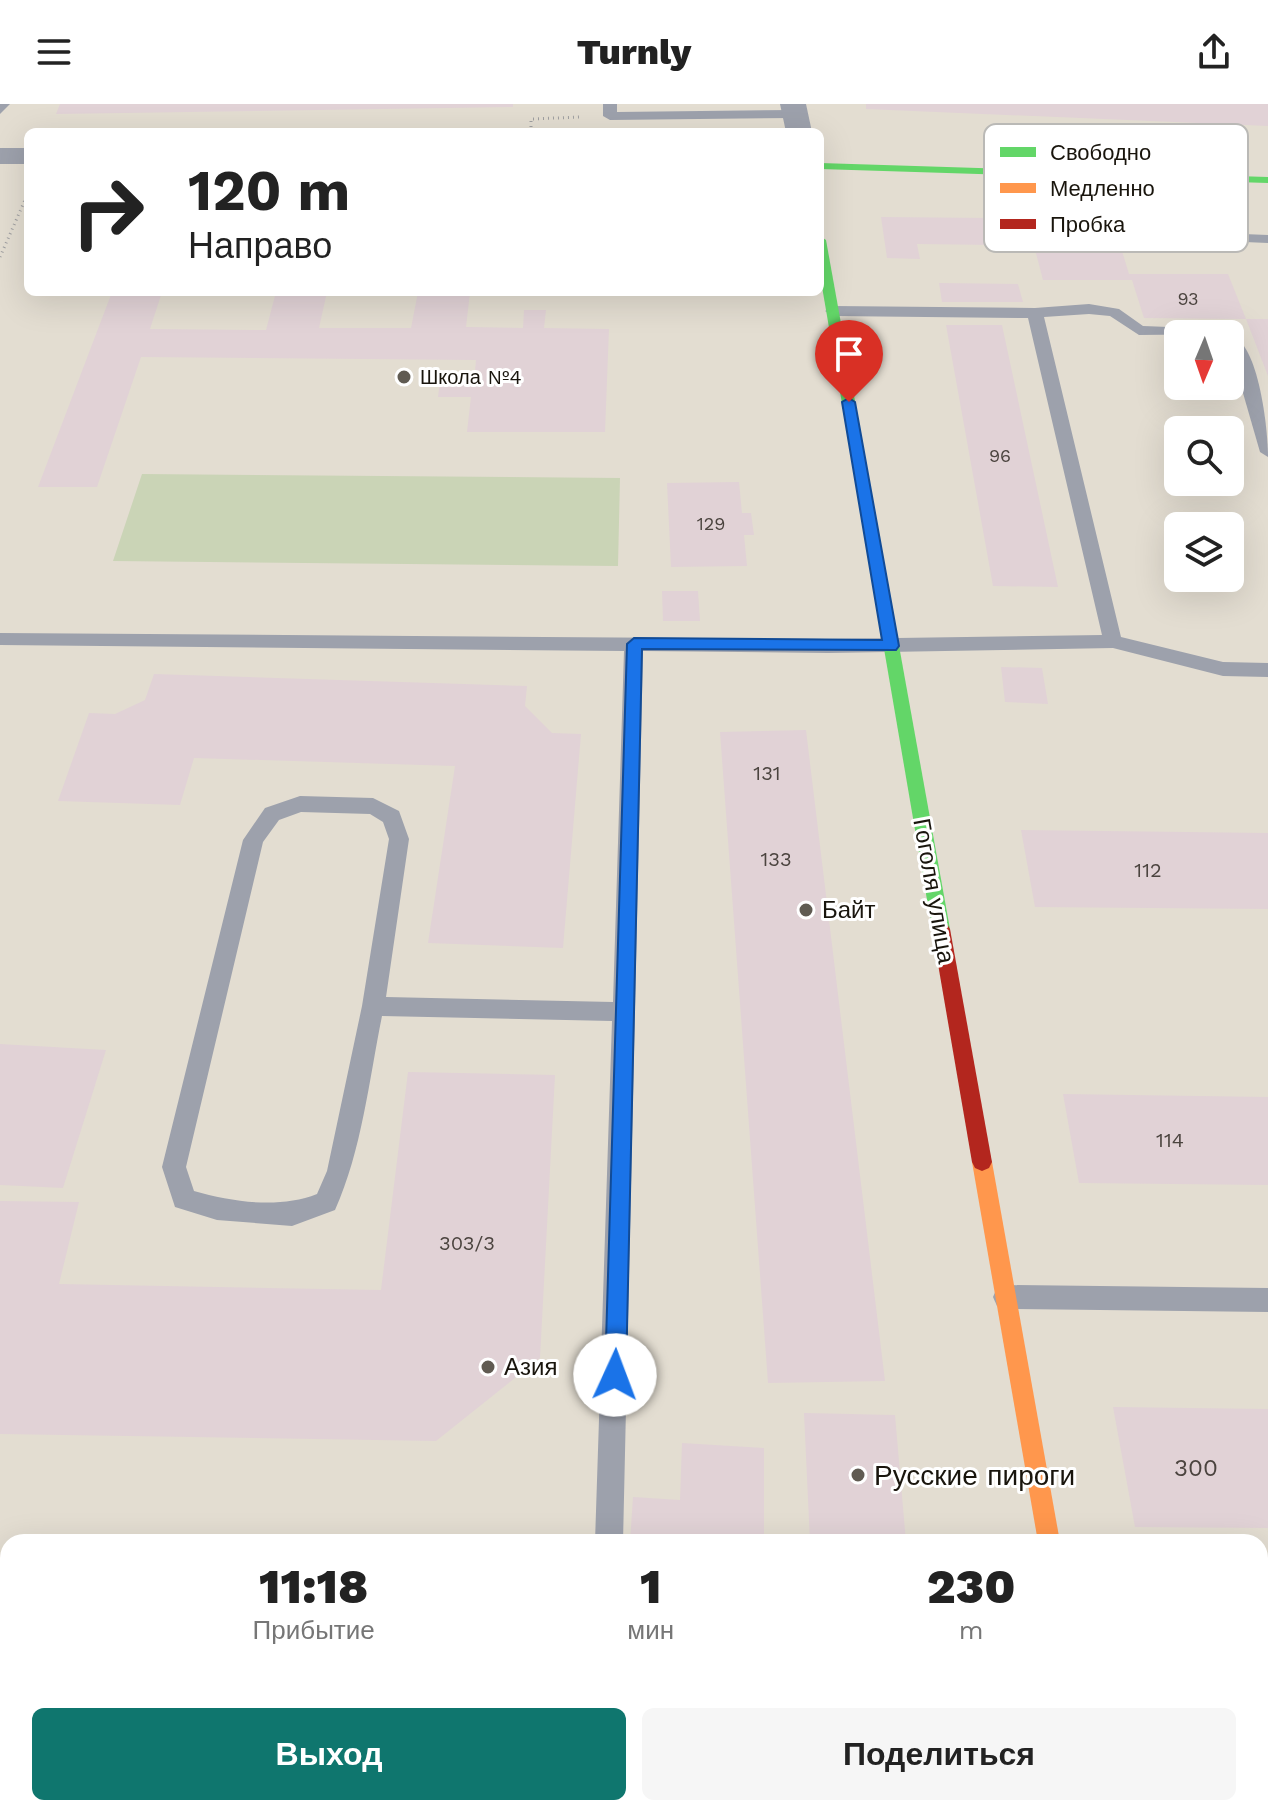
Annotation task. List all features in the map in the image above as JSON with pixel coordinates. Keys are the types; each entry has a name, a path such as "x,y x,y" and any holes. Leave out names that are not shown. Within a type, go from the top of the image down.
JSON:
{"street":[{"path":"0,156 24,145"},
{"path":"824,166 984,171"},
{"path":"1248,179 1268,180"},
{"name":"Гоголя улица","path":"824,262 1048,1534"}],"lane":[{"path":"0,110 3,104"},
{"path":"610,110 795,117"},
{"path":"1248,238 1268,239"},
{"path":"833,311 1035,313 1089,309 1114,312 1139,330 1164,331"},
{"path":"1035,313 1113,641"},
{"path":"1244,366 1268,452"},
{"path":"0,639 891,646 1113,641 1223,669 1268,670"},
{"path":"609,1534 634,644"},
{"path":"300,804 373,806 392,817 399,839 373,1006 339,1171 326,1202 292,1215 217,1209 184,1199 174,1167 253,840 272,814 300,804"},
{"path":"373,1006 625,1012"},
{"path":"1006,1297 1268,1300"}],"path":[{"path":"531,128 531,119 610,110"},
{"path":"0,257 24,202"}],"green space":[{"path":"142,474 620,478 618,566 113,561"}],"building":[{"path":"60,104 513,104 513,107 56,114"},
{"path":"866,104 1268,104 1268,126 1248,124 866,109"},
{"path":"881,217 984,218 984,245 917,244 920,259 887,258"},
{"path":"1036,252 1122,252 1129,274 1228,274 1246,319 1144,318 1132,280 1043,280"},
{"path":"939,283 1018,284 1023,302 942,302"},
{"path":"110,296 161,296 150,329 266,330 275,296 326,296 319,328 411,328 417,296 470,296 466,327 523,328 524,310 546,310 544,328 609,329 605,432 467,432 471,397 438,397 440,381 474,382 476,360 141,357 97,487 38,487"},
{"path":"1246,319 1268,319 1268,376"},
{"path":"946,325 1002,325 1058,587 993,586"},
{"path":"739,482 742,513 751,513 754,535 744,535 747,566 671,567 667,483"},
{"path":"662,591 698,591 700,621 663,621"},
{"path":"1001,667 1042,668 1048,704 1005,702"},
{"path":"154,674 527,686 525,706 552,733 581,734 563,948 428,943 455,766 194,758 180,805 58,801 89,713 115,714 145,700"},
{"path":"806,730 885,1381 768,1383 720,732"},
{"path":"1021,830 1268,833 1268,909 1035,907"},
{"path":"0,1044 106,1050 63,1188 0,1185"},
{"path":"408,1072 555,1075 540,1358 436,1441 0,1434 0,1201 79,1202 59,1284 381,1290"},
{"path":"1063,1094 1268,1097 1268,1185 1079,1183"},
{"path":"1113,1407 1268,1409 1268,1528 1135,1527"},
{"path":"804,1413 895,1415 905,1534 810,1534"},
{"path":"682,1443 764,1448 764,1534 631,1534 633,1497 680,1500"}],"traffic: fast":[{"path":"824,166 984,171"},
{"path":"1248,179 1268,180"},
{"path":"824,263 941,929"}],"traffic: slow":[{"path":"982,1162 1048,1534"}],"traffic: jam":[{"path":"941,929 982,1162"}],"place":[{"name":"Школа №4","path":"404,377"},
{"name":"Байт","path":"806,910"},
{"name":"Азия","path":"488,1367"},
{"name":"Русские пироги","path":"858,1475"}],"route":[{"path":"615,1375 634,644 891,646 849,402"}]}
